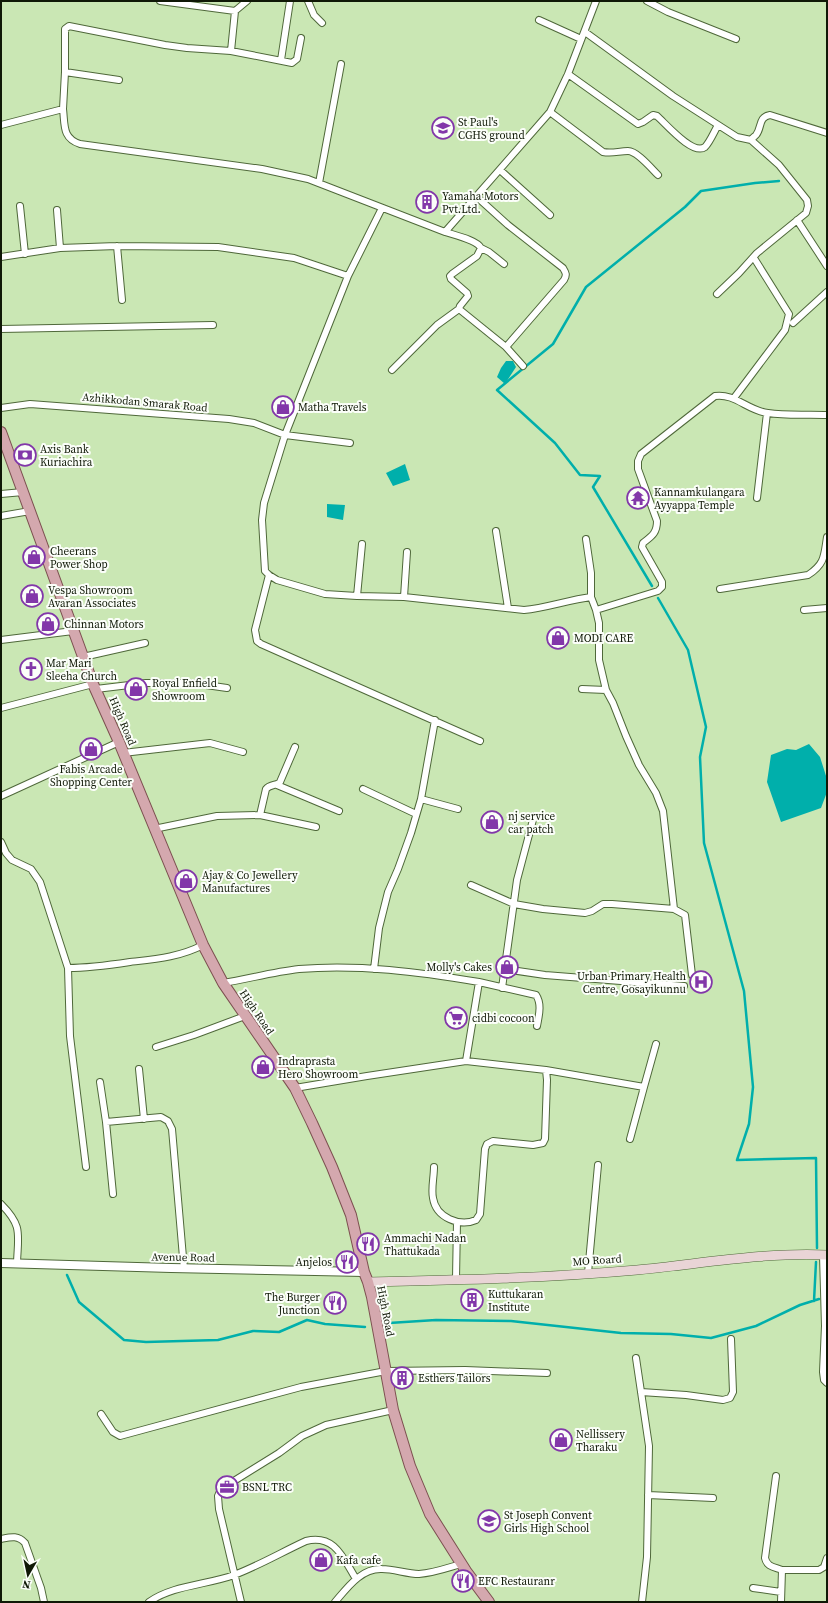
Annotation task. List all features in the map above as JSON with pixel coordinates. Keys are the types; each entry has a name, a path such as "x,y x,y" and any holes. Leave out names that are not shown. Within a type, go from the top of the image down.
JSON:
{"main road":[{"name":"High Road","path":"1,432 94,687 119,742 203,945 223,983 294,1088 332,1167 351,1215 364,1272 368,1282 393,1410 410,1466 430,1514 488,1602"},
{"name":"MO Roard","path":"368,1282 588,1274 772,1256 825,1255"}],"street":[{"path":"160,1 235,11"},
{"path":"231,51 235,11 247,1"},
{"path":"281,60 290,1"},
{"path":"308,1 314,15 322,23"},
{"path":"445,232 550,112 568,74 596,1"},
{"path":"647,1 668,12 736,38"},
{"path":"539,20 581,39"},
{"path":"301,38 296,62 292,63 231,51 186,48 69,26 65,30 63,109 66,135 72,141 80,144 262,169 318,183 475,242 504,264"},
{"path":"585,32 673,96 736,137 750,140 779,165 807,200 808,206 806,213 757,253 754,258 717,294"},
{"path":"318,183 341,64"},
{"path":"65,72 119,80"},
{"path":"568,74 638,124 653,115 657,116 694,148 700,149 706,146 718,125"},
{"path":"1,125 63,109"},
{"path":"550,112 602,152 611,154 628,151 634,152 658,175"},
{"path":"750,140 756,135 762,118 770,115 827,133"},
{"path":"500,170 550,215"},
{"path":"477,197 508,225 563,268 566,272 564,280 506,347"},
{"path":"20,206 25,254"},
{"path":"382,208 348,276 285,435 264,503 262,520 265,571 277,580 325,594 404,598 524,610 571,600 591,598"},
{"path":"57,210 60,248"},
{"path":"796,220 827,266"},
{"path":"1,257 60,248 118,246 218,247 294,258 348,276"},
{"path":"118,246 122,300"},
{"path":"392,370 437,325 459,309 468,296 451,280 450,276 478,256 481,248"},
{"path":"734,398 785,330 788,321 788,314 754,258"},
{"path":"793,323 827,292"},
{"path":"459,309 506,347 523,366"},
{"path":"1,328 213,325"},
{"path":"596,610 658,591 662,587 662,582 642,547 643,543 654,534 657,529 657,521 638,469 638,461 641,454 715,396 728,396 752,408 767,413 827,415"},
{"name":"Azhikkodan Smarak Road","path":"1,408 30,404 229,419 254,423 285,435 350,444"},
{"path":"757,498 767,413"},
{"path":"1,494 23,492"},
{"path":"1,516 30,511"},
{"path":"496,531 508,608"},
{"path":"720,589 808,575 818,569 824,560 827,537"},
{"path":"586,540 592,573 591,598 600,623 599,660 606,690 639,765 656,793 663,811 674,909"},
{"path":"356,596 362,544"},
{"path":"404,598 407,552"},
{"path":"269,575 255,630 257,641 480,741"},
{"path":"804,610 827,608"},
{"path":"1,640 73,631"},
{"path":"83,657 145,643"},
{"path":"1,708 94,687 146,683 192,683 227,688"},
{"path":"582,689 606,690"},
{"path":"374,969 379,928 388,892 411,833 421,799 435,720"},
{"path":"1,796 119,742"},
{"path":"123,753 210,743 243,752"},
{"path":"277,785 282,778 295,747"},
{"path":"260,815 266,789 277,785 339,811"},
{"path":"363,789 416,814"},
{"path":"421,799 458,810"},
{"path":"154,829 217,816 260,815 316,827"},
{"path":"502,988 517,880 534,816"},
{"path":"1,842 6,853 12,860 31,869 40,882 68,968 70,1036 86,1167"},
{"path":"471,885 514,904 543,909 585,913 592,911 603,904 674,909 685,915 692,975"},
{"path":"68,968 87,968 174,957 193,951 203,945"},
{"path":"223,983 297,970 355,967 433,974 536,994 539,999 540,1006 538,1026"},
{"path":"504,969 684,986"},
{"path":"466,1061 478,982"},
{"path":"156,1047 194,1036 245,1016"},
{"path":"630,1139 656,1044"},
{"path":"294,1088 466,1061 546,1070 644,1087"},
{"path":"139,1069 144,1119"},
{"path":"434,1167 433,1198 436,1207 448,1219 457,1222 469,1224 476,1220 480,1214 485,1149 487,1144 493,1141 533,1145 542,1143 545,1139 546,1070"},
{"path":"100,1082 106,1122 113,1194"},
{"path":"106,1122 161,1117 168,1120 172,1129 184,1268"},
{"path":"588,1274 598,1165"},
{"path":"1,1204 12,1215 17,1224 17,1263"},
{"path":"456,1279 457,1222"},
{"path":"825,1255 825,1326 823,1372 824,1380 827,1383"},
{"name":"Avenue Road","path":"1,1263 364,1272"},
{"path":"641,1392 686,1394 723,1400 730,1398 733,1392 731,1339"},
{"path":"636,1358 649,1446 647,1557 642,1602"},
{"path":"101,1414 113,1432 120,1436 124,1436 301,1387 386,1371 465,1370 547,1373"},
{"path":"241,1602 219,1509 218,1496 221,1489 279,1453 302,1436 326,1425 393,1410"},
{"path":"776,1476 765,1558 766,1563 782,1570 819,1570 824,1567 827,1558"},
{"path":"648,1495 713,1498"},
{"path":"1,1539 13,1536 21,1538 25,1543 41,1588 44,1602"},
{"path":"149,1602 155,1598 182,1588 234,1575 306,1541 316,1539 325,1540 336,1547 356,1579"},
{"path":"335,1602 356,1579 368,1572 381,1569 418,1574 436,1572 462,1564"},
{"path":"781,1602 782,1570"},
{"path":"753,1588 781,1592"}],"water":[{"path":"506,361 513,361 516,367 505,384 497,377"},
{"path":"405,464 410,480 393,486 386,473"},
{"path":"327,504 345,505 343,520 327,517"},
{"path":"809,744 820,757 827,779 827,792 821,808 781,822 767,782 771,755 787,749 796,750"}],"waterway":[{"path":"652,586 593,487 600,476 580,475 555,443 497,390 553,344 586,287 685,207 701,191 779,181"},
{"path":"658,598 688,650 706,727 700,757 704,843 744,991 753,1087 749,1124 737,1160 816,1158 817,1248"},
{"path":"814,1301 816,1262"},
{"path":"67,1275 79,1302 124,1340 146,1342 218,1340 253,1331 279,1332 307,1320 325,1324 365,1327"},
{"path":"389,1323 436,1320 511,1321 621,1333 671,1334 711,1338 756,1326 800,1305 819,1299"}],"place":[{"name":"St Paul's CGHS ground","path":"443,128"},
{"name":"Yamaha Motors Pvt.Ltd.","path":"427,202"},
{"name":"Matha Travels","path":"283,407"},
{"name":"Axis Bank Kuriachira","path":"25,455"},
{"name":"Kannamkulangara Ayyappa Temple","path":"638,498"},
{"name":"Cheerans Power Shop","path":"34,557"},
{"name":"Vespa Showroom Avaran Associates","path":"32,596"},
{"name":"Chinnan Motors","path":"48,624"},
{"name":"MODI CARE","path":"558,638"},
{"name":"Mar Mari Sleeha Church","path":"31,669"},
{"name":"Royal Enfield Showroom","path":"136,689"},
{"name":"Fabis Arcade Shopping Center","path":"91,749"},
{"name":"nj service car patch","path":"492,822"},
{"name":"Ajay & Co Jewellery Manufactures","path":"186,881"},
{"name":"Molly's Cakes","path":"507,967"},
{"name":"Urban Primary Health Centre, Gosayikunnu","path":"701,982"},
{"name":"cidbi cocoon","path":"456,1018"},
{"name":"Indraprasta Hero Showroom","path":"263,1067"},
{"name":"Ammachi Nadan Thattukada","path":"368,1244"},
{"name":"Anjelos","path":"347,1262"},
{"name":"Kuttukaran Institute","path":"472,1300"},
{"name":"The Burger Junction","path":"335,1303"},
{"name":"Esthers Tailors","path":"402,1378"},
{"name":"Nellissery Tharaku","path":"561,1440"},
{"name":"BSNL TRC","path":"227,1487"},
{"name":"St Joseph Convent Girls High School","path":"489,1521"},
{"name":"Kafa cafe","path":"321,1560"},
{"name":"EFC Restauranr","path":"463,1581"}]}
